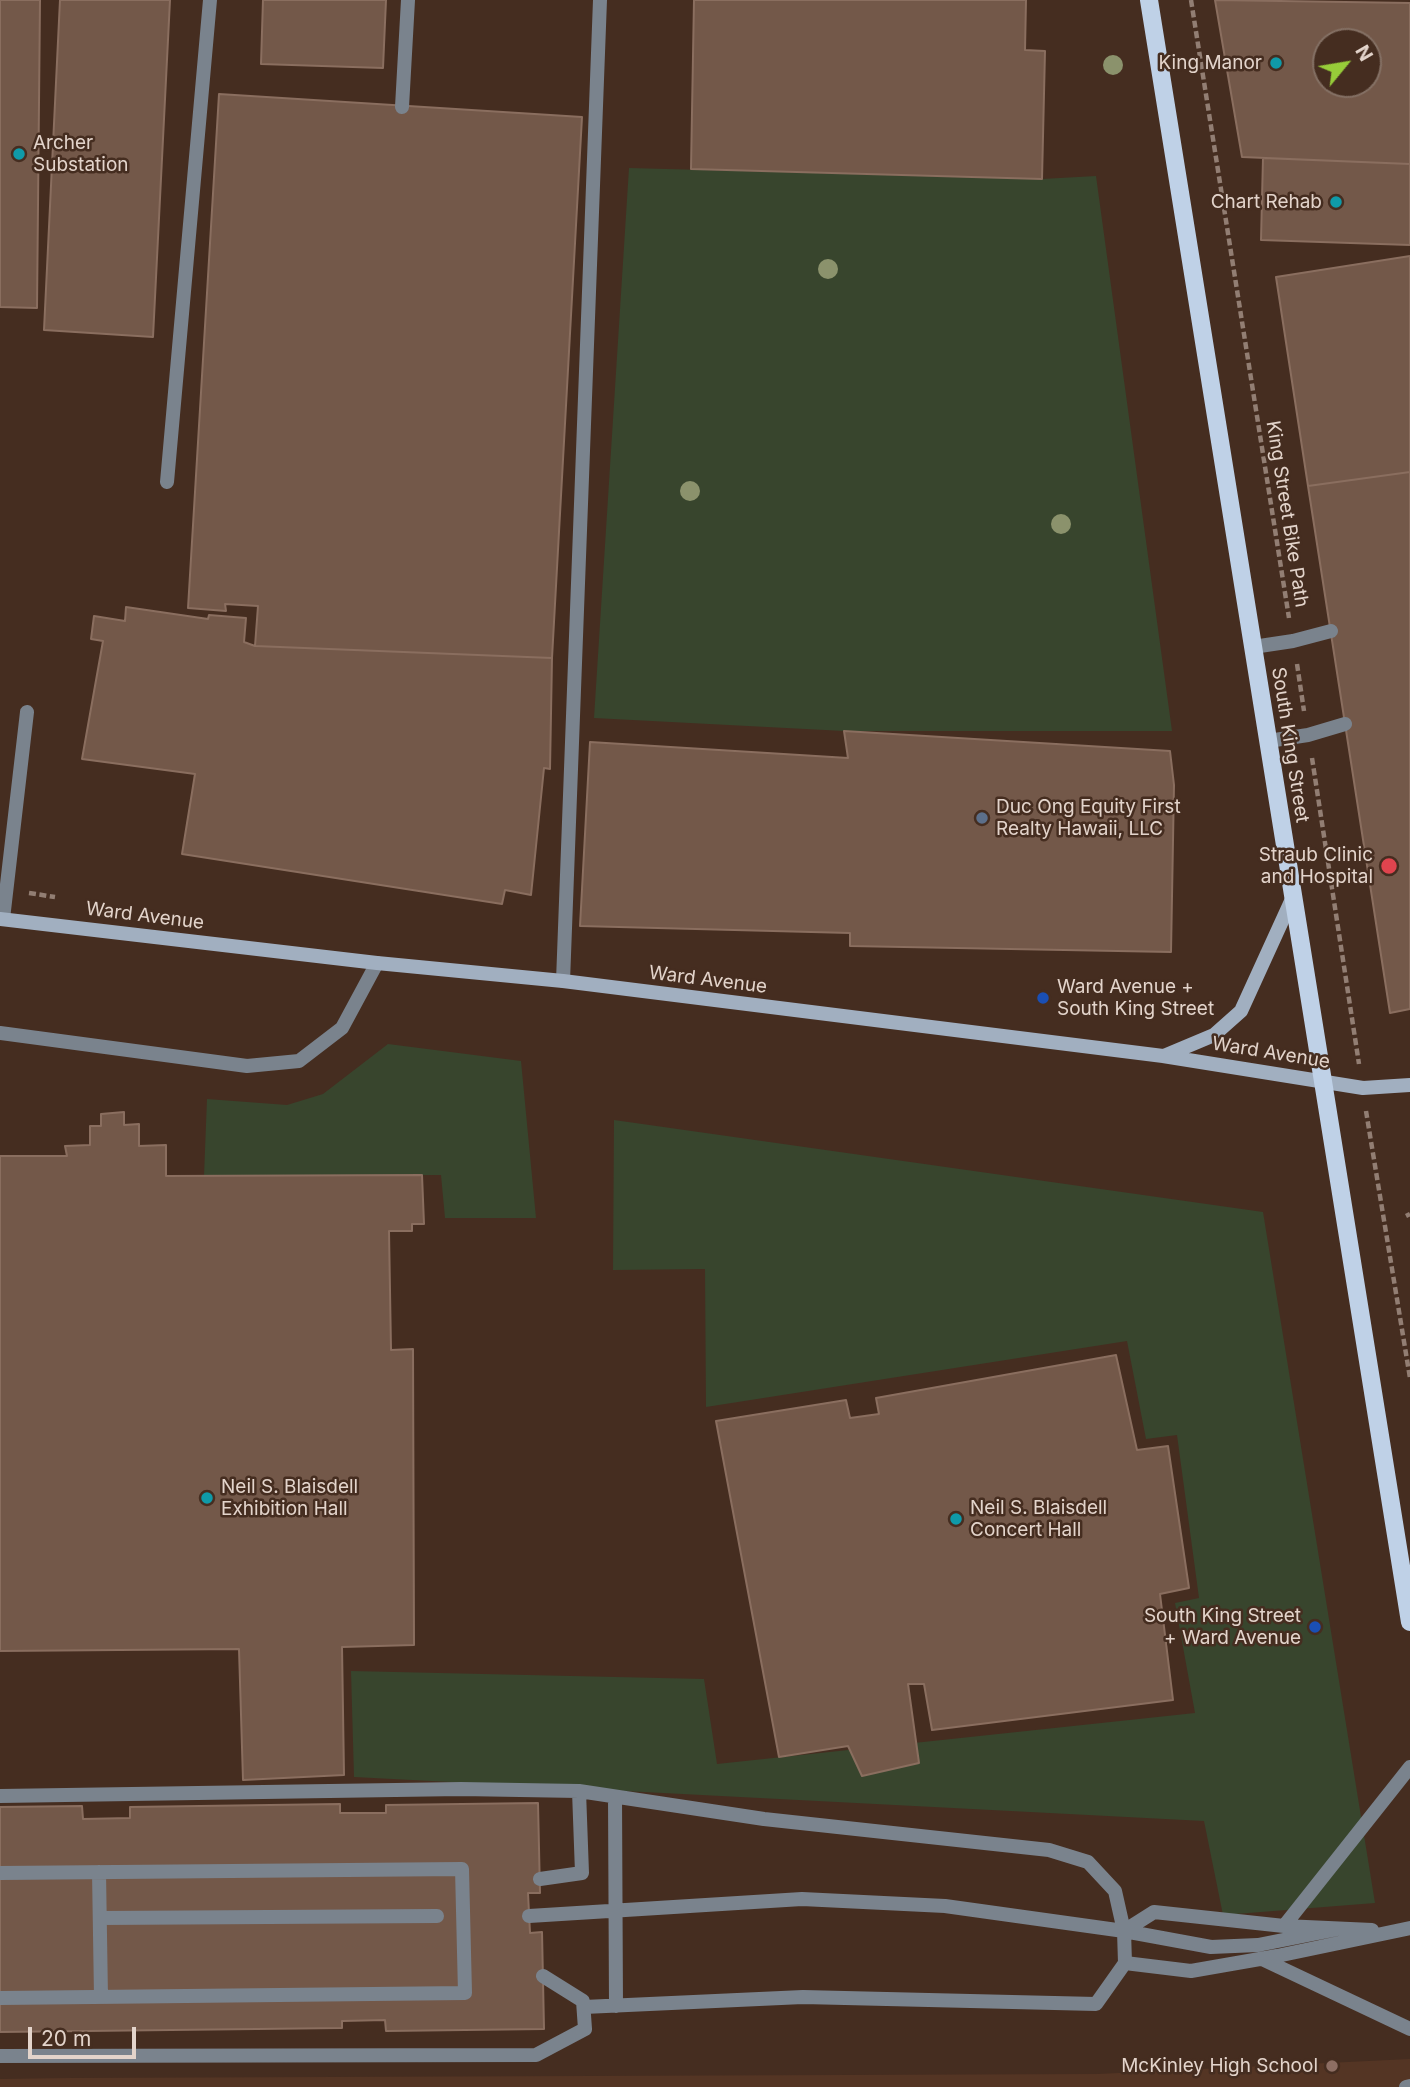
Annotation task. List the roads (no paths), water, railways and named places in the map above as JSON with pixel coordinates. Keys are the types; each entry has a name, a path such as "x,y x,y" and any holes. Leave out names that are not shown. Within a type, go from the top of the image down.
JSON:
{"main road":[{"name":"South King Street","path":"1149,0 1410,1622"},
{"path":"1163,1056 1213,1035 1241,1011 1293,897"},
{"name":"Ward Avenue","path":"2,919 377,963 563,981 1163,1056 1363,1088 1410,1085"}],"street":[{"path":"167,482 211,0"},
{"path":"402,107 408,0"},
{"path":"563,981 600,0"},
{"path":"1253,647 1293,641 1331,631"},
{"path":"2,919 27,712"},
{"path":"1268,741 1308,734 1345,723"},
{"path":"0,1033 247,1066 299,1060 342,1028 377,963"},
{"path":"1284,1926 1410,1768"},
{"path":"0,1796 461,1789 579,1791 765,1819 1049,1850 1088,1862 1115,1891 1124,1931 1125,1963 1096,2004 803,1997 584,2007"},
{"path":"540,1879 582,1873 579,1791"},
{"path":"615,1797 616,2006"},
{"path":"0,1873 462,1869 465,1993 0,1998"},
{"path":"99,1872 101,1997"},
{"path":"529,1916 616,1908 802,1899 945,1906 1124,1931 1183,1944 1235,1947 1290,1940 1338,1928"},
{"path":"1124,1931 1154,1912 1284,1926 1391,1931"},
{"path":"100,1919 437,1916"},
{"path":"1125,1963 1191,1971 1410,1928"},
{"path":"1262,1959 1410,2029"},
{"path":"0,2056 537,2055 585,2029 583,2001 542,1976"}],"place":[{"name":"King Manor","path":"1276,63"},
{"name":"Archer Substation","path":"19,154"},
{"name":"Chart Rehab","path":"1336,202"},
{"name":"Duc Ong Equity First Realty Hawaii, LLC","path":"982,818"},
{"name":"Straub Clinic and Hospital","path":"1389,866"},
{"name":"Ward Avenue + South King Street","path":"1043,998"},
{"name":"Neil S. Blaisdell Exhibition Hall","path":"207,1498"},
{"name":"Neil S. Blaisdell Concert Hall","path":"956,1519"},
{"name":"South King Street + Ward Avenue","path":"1315,1627"},
{"name":"McKinley High School","path":"1332,2066"}]}
